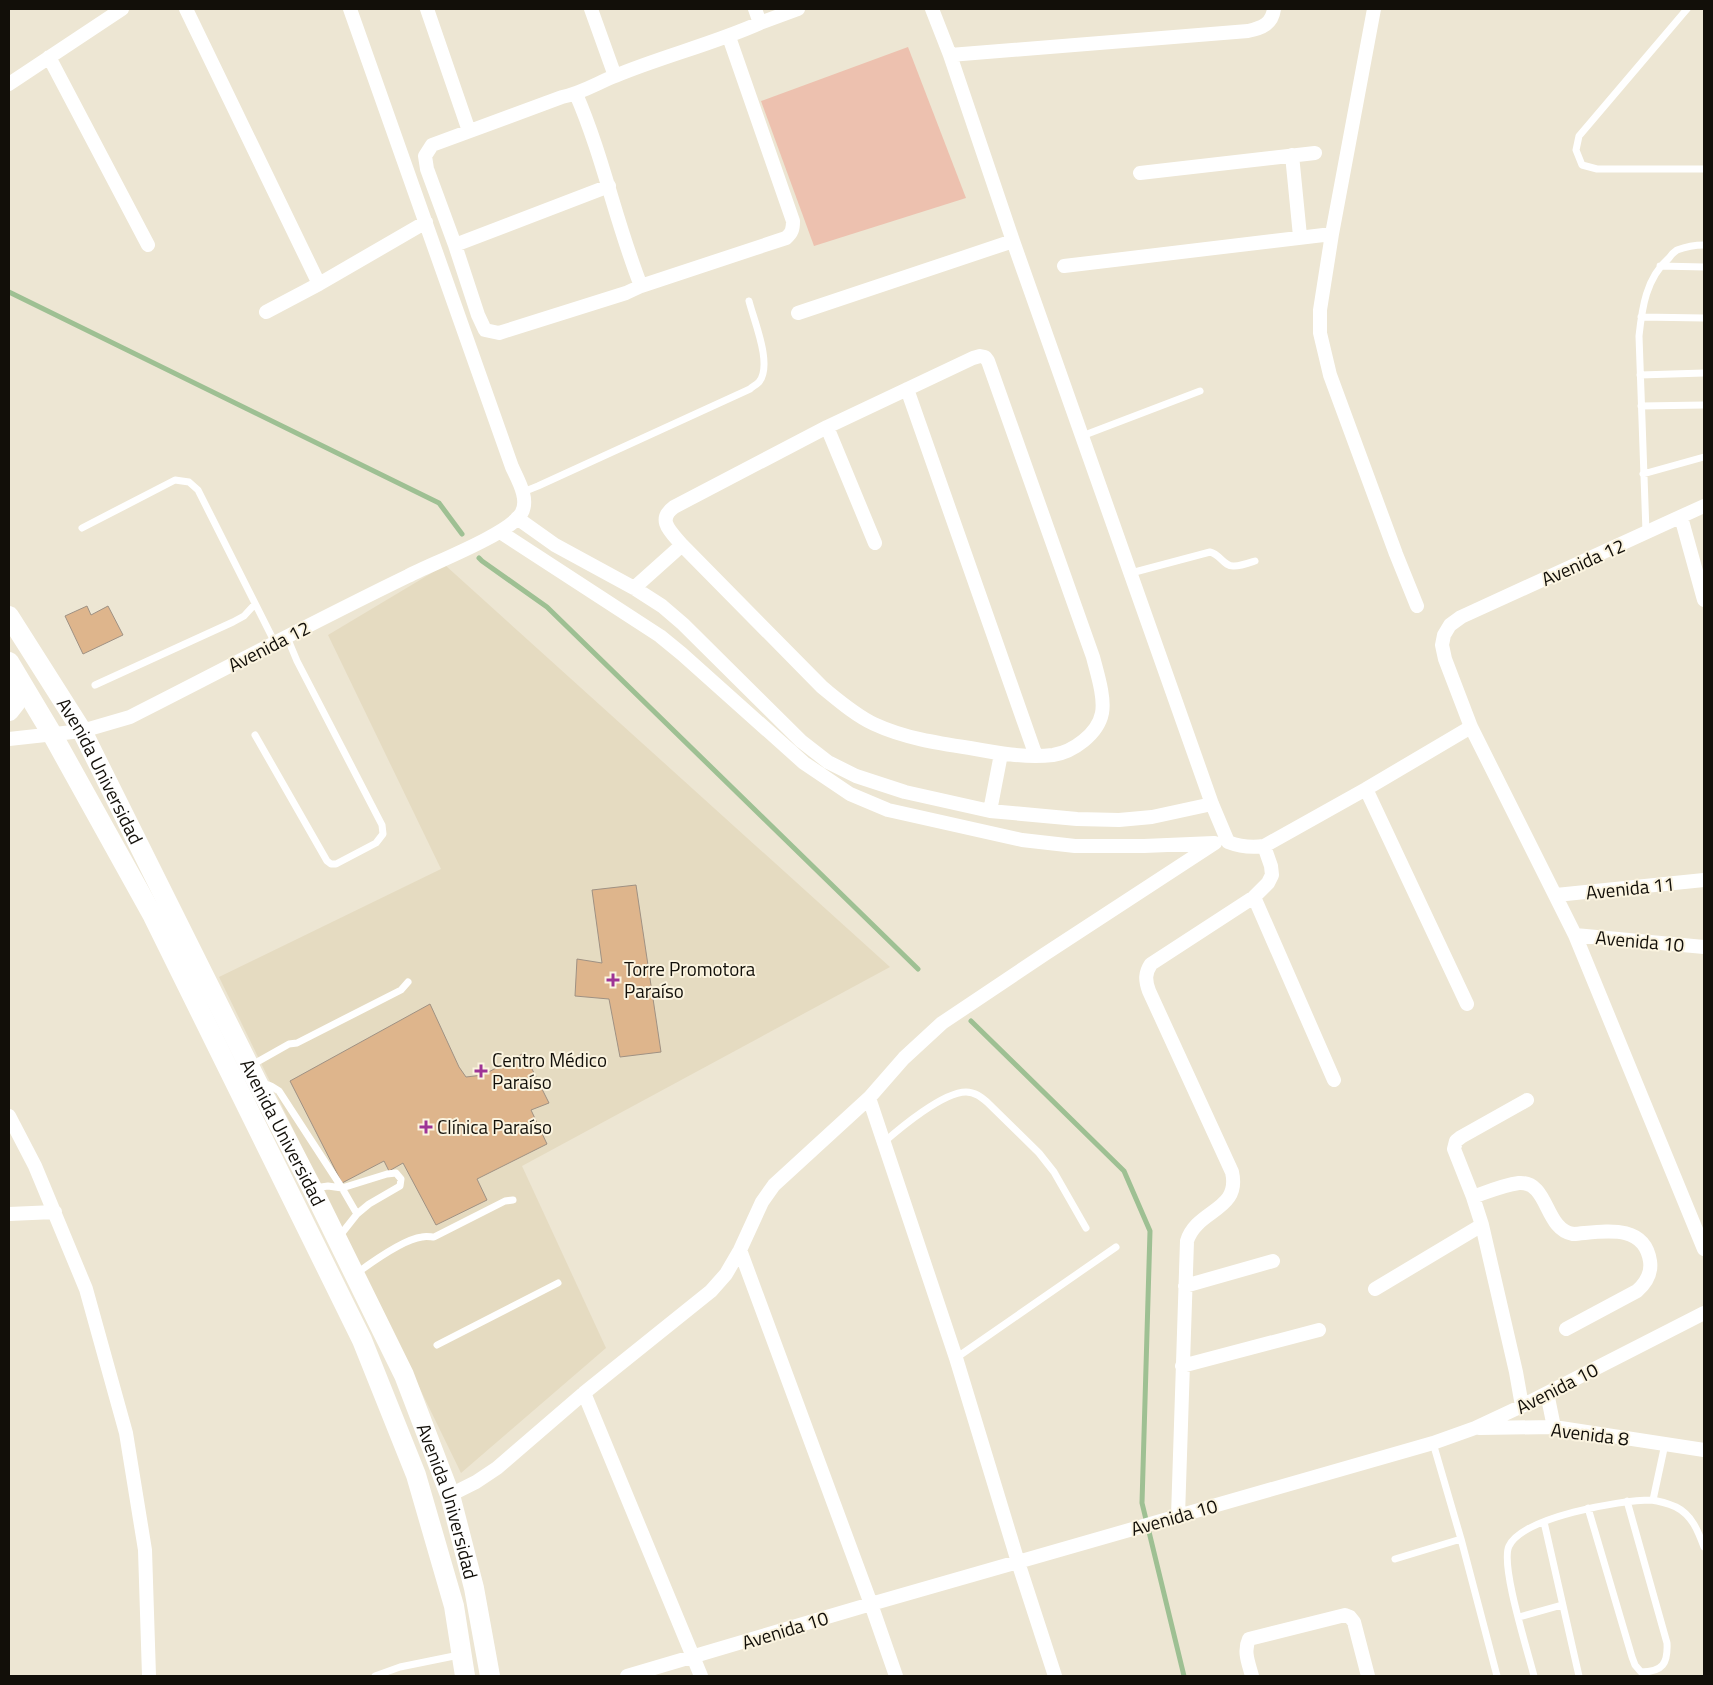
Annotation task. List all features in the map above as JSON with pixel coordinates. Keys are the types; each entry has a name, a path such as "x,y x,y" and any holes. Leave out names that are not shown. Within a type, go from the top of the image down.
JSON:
{"street":[{"path":"9,84 122,9"},
{"path":"186,9 319,284"},
{"path":"350,9 512,468 523,492 524,504 518,518 555,545 634,588 662,606 683,624 800,741 828,762 856,776 905,792 990,811 1077,819 1119,820 1152,817 1212,804"},
{"path":"427,9 469,131"},
{"path":"591,9 615,76"},
{"path":"755,9 760,23"},
{"path":"728,37 793,221 791,234 786,238 499,333 485,330 478,316 455,245 427,169 425,156 432,146 562,97 576,94 615,76 728,37 798,9"},
{"path":"932,9 950,55 1012,241 1212,804 1222,843"},
{"path":"950,55 1248,31 1261,28 1270,22 1274,9"},
{"path":"1374,9 1332,234 1320,310 1320,333 1330,375 1417,606"},
{"path":"49,57 148,245"},
{"path":"576,94 609,186 641,286"},
{"path":"1140,173 1315,153"},
{"path":"1292,156 1300,236"},
{"path":"455,245 609,186"},
{"path":"266,312 319,284 426,222"},
{"path":"1064,266 1300,236 1332,234"},
{"path":"798,313 1012,241"},
{"path":"980,356 988,361 1093,657 1101,690 1102,712 1096,728 1070,749 1054,754 1036,756 1001,754 940,744 900,734 873,724 846,707 822,687 666,527 668,512 827,427 973,358 980,356"},
{"path":"906,389 1036,756"},
{"path":"827,427 875,543"},
{"name":"Avenida 12","path":"1471,727 1445,659 1442,645 1444,635 1450,625 1461,617 1704,506"},
{"path":"1681,517 1704,600"},
{"name":"Avenida 12","path":"9,739 82,731 130,717 408,576 500,532 518,518"},
{"path":"500,532 660,636 804,763 850,794 888,810 1022,840 1075,846 1222,843 1253,848 1264,846 1471,727 1575,935 1704,1249"},
{"path":"634,588 682,545"},
{"name":"Avenida Universidad","path":"9,616 82,731 404,1375 450,1495 474,1588 490,1676"},
{"path":"9,711 16,702 12,667"},
{"name":"Avenida Universidad","path":"12,667 52,734 153,916 362,1340 416,1475 454,1606 465,1676"},
{"path":"990,811 1001,754"},
{"path":"1366,789 1467,1004"},
{"path":"450,1495 476,1482 497,1468 584,1393 711,1291 726,1274 740,1250 757,1211 774,1185 868,1098 904,1058 942,1023 1045,954 1222,843"},
{"path":"1178,1516 1187,1241 1194,1226 1230,1198 1234,1180 1149,991 1146,982 1146,971 1151,964 1254,898 1268,883 1272,875 1264,846"},
{"name":"Avenida 11","path":"1556,895 1704,880"},
{"path":"1254,898 1334,1080"},
{"name":"Avenida 10","path":"1575,935 1704,947"},
{"path":"868,1098 956,1358 1055,1676"},
{"path":"1522,1406 1482,1225 1456,1155 1454,1144 1461,1137 1527,1100"},
{"path":"9,1116 36,1166 86,1289 126,1433 145,1550 149,1676"},
{"path":"1473,1197 1512,1184 1521,1183 1535,1189 1543,1198 1557,1226 1566,1233 1620,1232 1631,1234 1639,1238 1643,1243 1651,1268 1648,1279 1643,1286 1566,1329"},
{"path":"9,1214 55,1212"},
{"path":"1375,1289 1482,1225"},
{"path":"740,1250 896,1676"},
{"path":"1185,1286 1273,1261"},
{"name":"Avenida 10","path":"627,1676 1433,1443 1475,1428 1522,1406 1704,1313"},
{"path":"1182,1366 1319,1330"},
{"path":"584,1393 701,1676"},
{"path":"1547,1393 1554,1427"},
{"name":"Avenida 8","path":"1475,1428 1554,1427 1704,1450"},
{"path":"1252,1676 1246,1653 1246,1645 1249,1639 1345,1614 1354,1622 1368,1676"}],"lane":[{"path":"1688,9 1579,136 1576,150 1582,164 1597,169 1704,169"},
{"path":"1646,533 1639,336 1641,317 1650,284 1660,266 1677,250 1704,245"},
{"path":"1660,266 1704,267"},
{"path":"523,492 750,389 760,381 764,372 764,355 749,302"},
{"path":"1641,317 1704,318"},
{"path":"1640,375 1704,373"},
{"path":"1082,436 1200,391"},
{"path":"1641,406 1704,405"},
{"path":"1643,474 1704,457"},
{"path":"82,528 175,480 188,482 198,490 255,604 297,661 382,825 383,834 376,843 336,864 331,864 327,861 255,735"},
{"path":"1131,574 1210,552 1216,553 1230,566 1255,561"},
{"path":"95,685 233,622 244,616 255,604"},
{"path":"357,1214 279,1091 254,1074 289,1044 297,1043 402,990 408,982"},
{"path":"883,1143 943,1098 967,1092 978,1095 1039,1153 1054,1172 1086,1228"},
{"path":"312,1188 328,1186 342,1188 396,1173 401,1180 400,1186 369,1204 357,1214 337,1239"},
{"path":"355,1275 378,1258 409,1241 422,1237 434,1237 505,1201 513,1200"},
{"path":"956,1358 1116,1246"},
{"path":"436,1345 558,1282"},
{"path":"1433,1443 1461,1539 1497,1676"},
{"path":"1653,1500 1665,1444"},
{"path":"1534,1676 1508,1574 1506,1556 1514,1538 1544,1522 1588,1508 1653,1500 1678,1508 1687,1515 1693,1522 1704,1547"},
{"path":"1588,1508 1632,1657 1635,1665 1642,1672 1649,1672 1660,1668 1665,1663 1668,1655 1667,1643 1627,1502"},
{"path":"1544,1522 1579,1676"},
{"path":"1395,1559 1461,1539"},
{"path":"1519,1617 1562,1605"},
{"path":"375,1676 400,1667 461,1655"}],"shaded area":[{"path":"908,47 966,198 814,246 761,101"},
{"name":"Centro Médico Paraíso","path":"445,565 890,967 522,1166 606,1348 461,1473 219,977 441,869 328,635"}],"building":[{"path":"87,606 91,615 108,606 123,635 83,654 65,616"},
{"name":"Torre Promotora Paraíso","path":"636,885 661,1052 620,1057 609,999 575,996 577,959 602,963 592,890"},
{"name":"Clínica Paraíso","path":"430,1004 459,1067 466,1077 483,1075 524,1053 549,1103 531,1110 547,1144 477,1179 487,1200 436,1225 403,1163 389,1171 384,1161 342,1183 290,1081"}],"waterway":[{"path":"9,292 439,503 462,534"},
{"path":"479,558 547,607 918,969"},
{"path":"971,1021 1124,1171 1150,1231 1142,1503 1184,1676"}],"place":[{"name":"Torre Promotora Paraíso","path":"613,980"},
{"name":"Centro Médico Paraíso","path":"481,1071"},
{"name":"Clínica Paraíso","path":"426,1127"}]}
